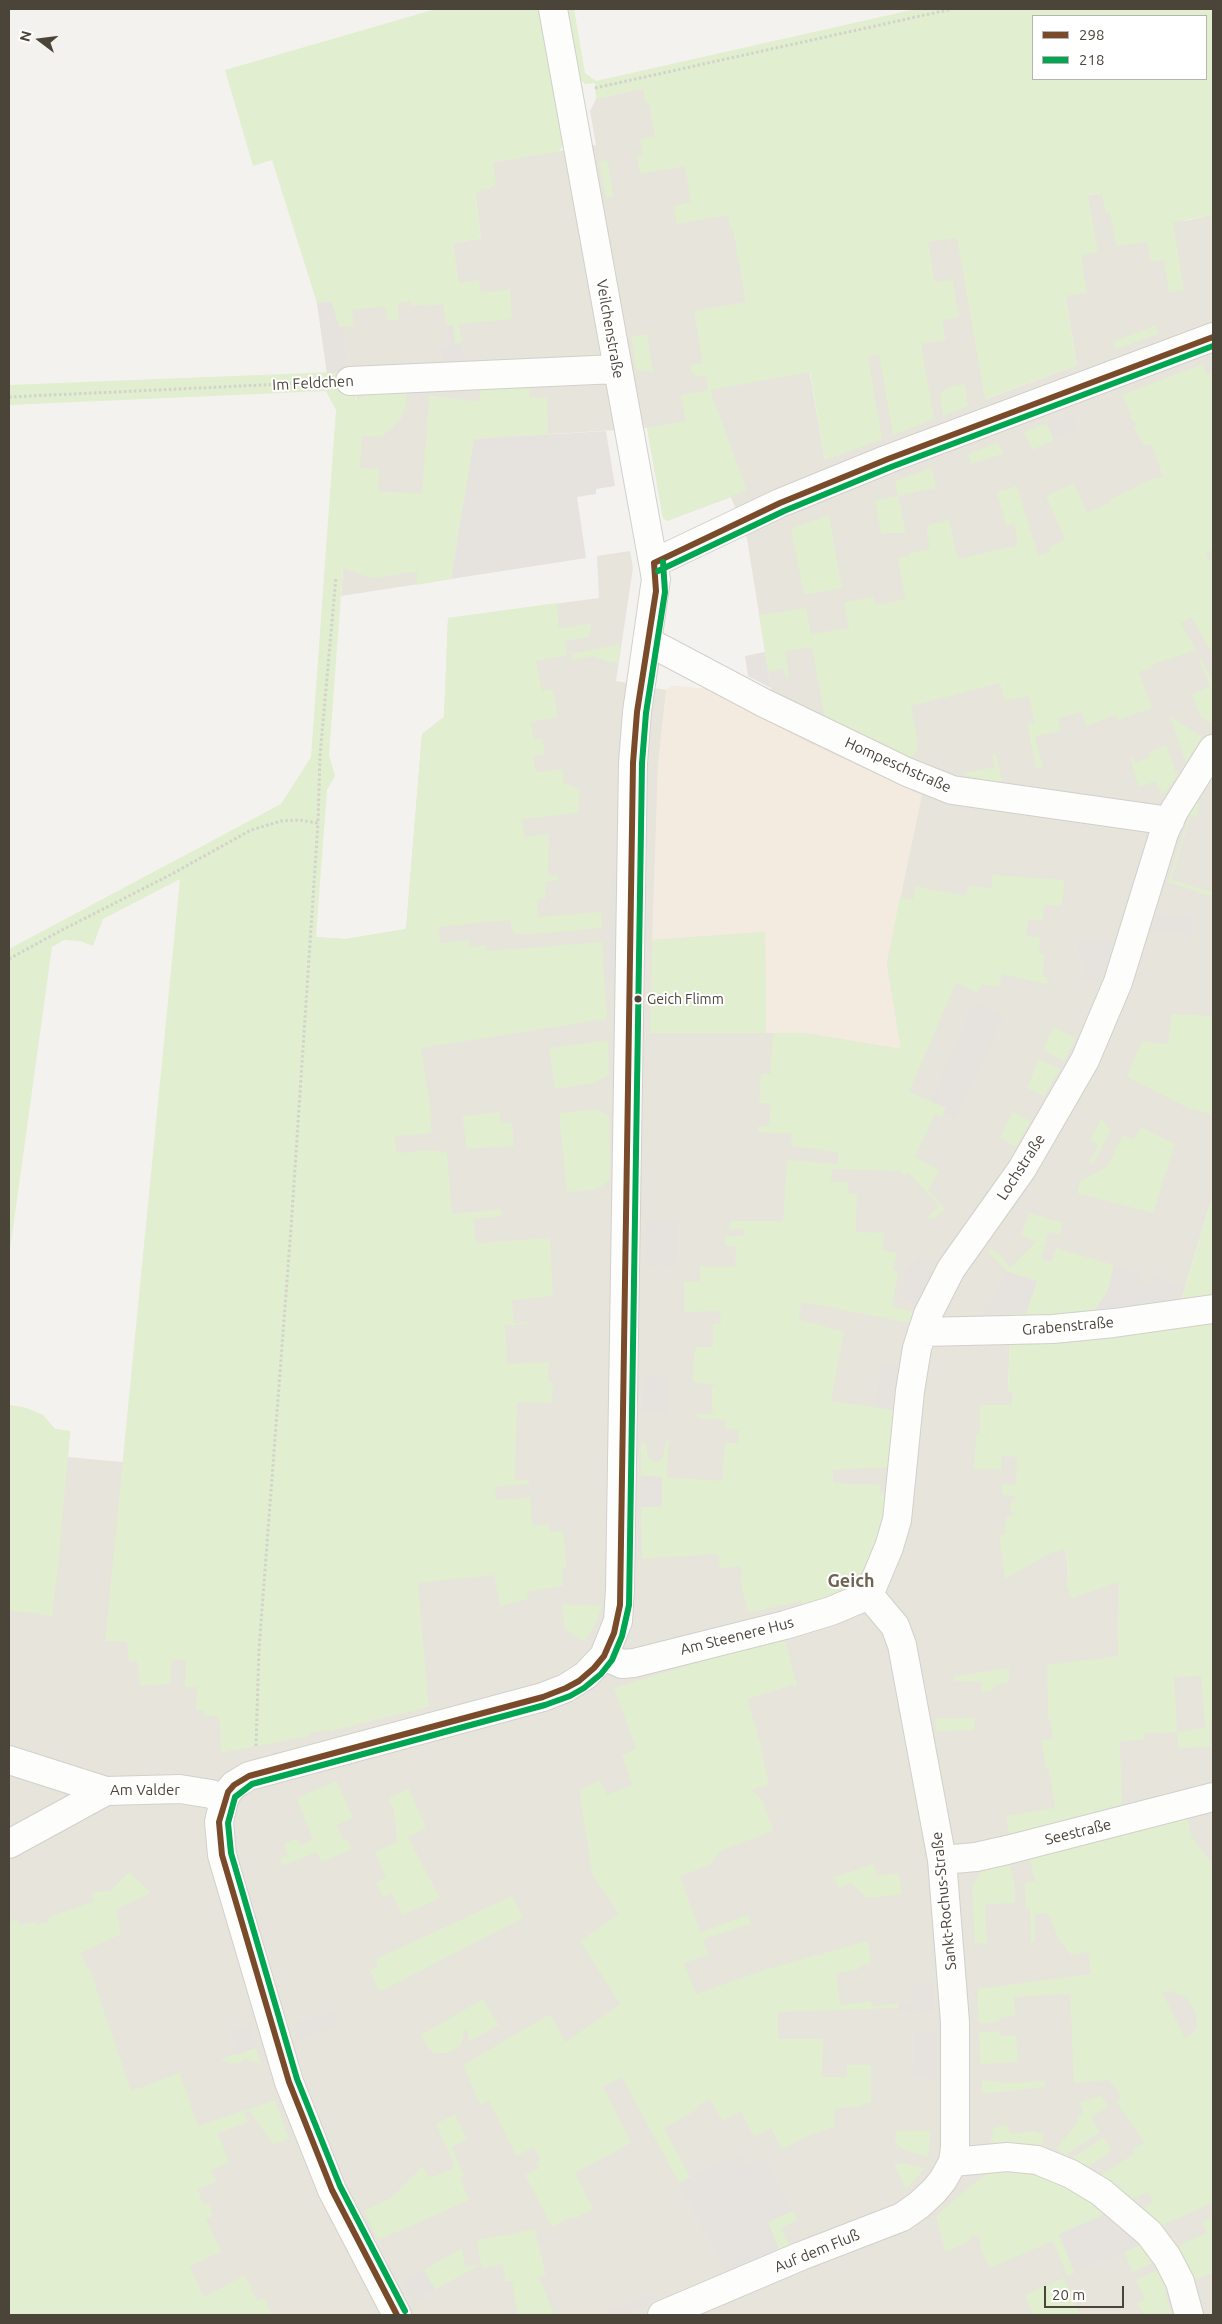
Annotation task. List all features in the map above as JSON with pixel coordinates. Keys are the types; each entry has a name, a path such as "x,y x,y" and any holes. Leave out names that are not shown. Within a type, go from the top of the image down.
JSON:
{"street":[{"name":"Veilchenstraße","path":"224,1800 234,1785 255,1774 549,1695 579,1682 604,1656 614,1633 620,1605 633,763 637,712 656,591 654,564 553,9"},
{"path":"654,564 669,554 789,499 888,459 1213,337"},
{"name":"Im Feldchen","path":"350,381 617,369"},
{"name":"Hompeschstraße","path":"647,641 764,703 907,772 952,790 1170,821"},
{"name":"Lochstraße","path":"869,1594 889,1547 897,1520 910,1391 922,1332 942,1284 959,1256 1022,1169 1085,1060 1118,982 1160,846 1170,821 1213,749"},
{"name":"Grabenstraße","path":"922,1332 1053,1329 1114,1323 1213,1309"},
{"name":"Am Steenere Hus","path":"604,1656 622,1664 634,1663 785,1625 831,1611 869,1594"},
{"name":"Sankt-Rochus-Straße","path":"869,1594 895,1626 902,1645 942,1860 955,2022 956,2147 953,2162"},
{"name":"Am Valder","path":"9,1760 106,1791 180,1789 211,1794 224,1800"},
{"path":"9,1844 106,1791"},
{"name":"Seestraße","path":"942,1860 976,1857 1007,1850 1213,1798"},
{"path":"224,1800 219,1828 222,1855 288,2082 332,2190 397,2315"},
{"path":"953,2162 1007,2157 1037,2160 1065,2171 1093,2187 1127,2213 1158,2244 1180,2282 1189,2315"},
{"name":"Auf dem Fluß","path":"662,2315 801,2256 902,2217 920,2205 934,2191 953,2162"}],"path":[{"path":"568,94 952,9"},
{"name":"Im Feldchen","path":"9,397 350,381"},
{"path":"255,1774 259,1649 290,1245 318,823 320,756 336,577"},
{"path":"9,959 60,930 170,875 251,830 281,821 299,820 318,823"}],"shaded area":[{"path":"755,62 825,460 845,225 952,207 986,399 1077,365 1049,202 1166,182 1185,221 1210,215 1213,188 1213,1195 1181,1300 1087,1310 1010,1336 1008,1391 1013,1392 1011,1433 1058,1485 1071,1598 1119,1581 1118,1656 1213,1646 1213,2315 9,2315 9,1405 26,1408 43,1415 55,1429 70,1431 68,1457 123,1462 128,1415 316,937 345,939 406,929 422,734 444,717 448,618 599,598 597,556 630,551 633,568 616,681 666,690 672,686 706,689 769,719 771,688 747,539 731,497 667,521 663,518 647,428 474,439 451,579 341,596 359,371 327,373 317,303 458,282 453,243 481,238 475,191 491,188 493,162 596,145 590,111 596,99"},
{"path":"331,301 339,327 342,327 348,372 327,373 317,303"},
{"path":"453,325 455,344 462,343 465,367 443,368 440,346 450,345 447,326"},
{"path":"1071,414 1077,429 1054,440 1047,423"},
{"path":"606,431 615,486 596,489 596,494 577,497 586,558 451,579 474,439"},
{"path":"765,652 771,688 748,676 745,656"},
{"path":"672,686 706,689 810,743 922,795 887,963 901,1049 803,1033 766,1033 765,932 652,940 658,762 666,690"},
{"path":"617,868 617,991 609,975 610,877"},
{"path":"1154,914 1194,916 1193,935 1148,933"},
{"path":"1078,939 1112,941 1100,980 1077,979 1083,974 1084,967 1078,953"},
{"path":"974,1003 1003,1016 955,1118 944,1112 945,1108 931,1102"},
{"path":"646,1220 679,1220 677,1266 646,1265"},
{"path":"921,1258 935,1261 917,1304 900,1298 906,1271"},
{"path":"1114,1265 1144,1274 1135,1287 1153,1283 1152,1276 1185,1286 1181,1300 1095,1310 1108,1291"},
{"path":"1008,1272 1037,1281 1026,1313 982,1315"},
{"path":"883,1364 901,1367 893,1410 874,1407"},
{"path":"643,1375 669,1378 669,1414 642,1412"},
{"path":"641,1476 662,1477 662,1506 641,1507"},
{"path":"933,1983 934,2010 899,2011 898,2003 913,2002 912,1986"},
{"path":"334,2012 337,2025 298,2041 293,2024"},
{"path":"250,2024 257,2047 237,2055 230,2032"},
{"path":"914,2032 935,2032 936,2079 913,2078"},
{"path":"740,2155 746,2167 764,2157 793,2211 768,2222 779,2250 726,2273 679,2183 725,2160 727,2162"},
{"path":"1108,2213 1141,2244 1075,2273 1059,2234"},
{"path":"424,2270 435,2290 414,2302 403,2283"},
{"path":"653,2293 656,2302 625,2315 598,2315"}],"green space":[{"path":"436,9 542,9 564,143 559,152 493,162 496,184 491,188 475,192 481,238 453,243 459,283 479,280 481,293 510,289 512,319 459,324 462,343 455,344 453,326 447,326 443,304 411,306 410,301 398,303 399,319 388,321 385,306 352,310 354,326 339,327 331,301 317,303 272,160 253,166 225,70"},
{"path":"563,9 574,9 585,73 596,81 916,9 1213,9 1213,230 1210,215 1173,223 1184,290 1169,292 1164,260 1151,262 1147,242 1116,246 1110,213 1106,213 1101,193 1088,195 1098,252 1081,255 1087,293 1065,296 1077,365 985,399 957,238 928,242 935,282 953,280 959,317 942,320 946,340 921,344 934,419 893,435 879,354 868,357 882,439 825,460 810,372 710,390 747,490 667,521 663,518 647,428 686,421 681,395 708,390 706,376 698,377 691,372 691,365 703,363 694,311 746,302 733,229 731,229 728,215 676,224 674,206 691,202 685,166 640,174 637,156 643,155 640,139 655,136 649,103 645,103 643,88 596,99 595,83 585,84 574,74"},
{"path":"607,160 614,197 606,198 599,162"},
{"path":"1156,325 1158,334 1115,350 1113,342"},
{"path":"647,334 653,372 636,370 631,337"},
{"path":"1203,364 1207,375 1213,373 1213,549 1206,554 1213,564 1213,654 1191,617 1181,623 1196,650 1151,665 1152,668 1139,672 1152,708 1118,720 1116,715 1086,726 1082,712 1058,718 1061,731 1035,736 1043,768 1036,769 1027,724 1034,722 1029,696 1004,701 1000,683 911,706 918,743 915,754 911,759 825,718 812,647 785,651 789,676 785,677 784,669 768,672 759,615 806,608 811,634 849,628 844,602 874,597 876,605 905,599 898,558 910,556 910,553 930,549 926,526 949,520 958,559 1018,545 1014,524 1006,526 997,492 1017,486 1038,555 1050,552 1049,547 1065,539 1046,496 1074,483 1087,513 1110,503 1109,500 1152,479 1163,477 1152,445 1145,447 1134,428 1137,424 1130,418 1131,414 1122,395"},
{"path":"359,371 356,401 368,390 407,388 406,404 401,419 382,437 362,436 360,468 379,469 378,491 422,494 429,395 479,402 482,385 529,383 530,398 547,397 548,435 474,439 451,579 417,585 417,572 371,578 343,568 329,755 335,776 327,790 316,937 345,939 406,929 422,734 444,717 448,618 557,603 559,628 591,624 589,637 565,641 567,655 536,661 542,691 553,689 558,717 531,722 534,740 542,738 545,754 533,756 536,772 562,769 564,783 580,789 578,813 522,819 525,837 549,834 548,876 559,875 559,880 546,882 545,899 537,899 538,917 601,912 602,928 515,934 510,920 439,927 440,943 469,940 469,947 486,945 487,951 602,942 607,1019 421,1048 432,1120 430,1120 432,1133 395,1136 397,1153 432,1150 447,1153 452,1214 501,1209 502,1216 474,1219 476,1243 550,1238 553,1296 512,1300 514,1323 529,1322 530,1324 505,1326 507,1364 549,1362 548,1381 553,1382 552,1403 517,1402 515,1480 529,1480 529,1484 495,1487 496,1500 530,1497 532,1525 549,1524 549,1532 563,1531 567,1567 562,1569 563,1586 527,1592 528,1599 500,1606 494,1575 418,1583 429,1707 330,1731 330,1729 309,1733 309,1736 221,1753 219,1717 204,1715 205,1711 196,1710 197,1687 185,1687 186,1660 172,1660 170,1684 140,1686 137,1661 129,1661 127,1642 105,1641 180,879 103,919 93,946 80,941 64,940 52,947 9,1257 9,949 281,804 311,757 336,410 326,391 9,405 9,385"},
{"path":"965,384 968,406 943,416 940,394 946,388"},
{"path":"1047,423 1054,440 1032,450 1024,432"},
{"path":"997,443 1005,453 971,464 968,454"},
{"path":"932,468 936,488 898,496 895,481"},
{"path":"898,496 906,533 881,533 875,500"},
{"path":"829,516 842,588 804,595 791,528"},
{"path":"620,644 618,664 592,656 573,660 572,654"},
{"path":"1196,651 1213,681 1213,720 1211,723 1200,716 1192,694 1210,687"},
{"path":"1170,716 1202,737 1186,763"},
{"path":"1166,745 1177,776 1166,792 1161,794 1156,781 1139,787 1130,758 1133,757 1135,763 1150,758 1149,752"},
{"path":"996,754 1003,784 965,775 965,773 995,767 992,755"},
{"path":"1195,803 1200,804 1196,817 1191,815 1171,880 1213,892 1213,895 1207,895 1168,882 1192,807"},
{"path":"992,875 1064,880 1062,906 1044,905 1043,920 1028,920 1026,936 1040,937 1039,953 1044,954 1043,977 1048,977 1047,984 1002,974 999,987 982,984 978,993 956,983 909,1092 946,1108 941,1117 935,1114 915,1157 939,1170 928,1190 945,1209 935,1218 925,1219 939,1206 908,1172 905,1176 900,1171 832,1169 831,1182 848,1182 848,1193 857,1194 856,1232 885,1233 882,1250 897,1253 893,1270 898,1271 892,1307 914,1312 910,1323 802,1302 798,1319 844,1332 831,1401 893,1410 890,1467 833,1470 833,1483 881,1485 880,1493 889,1493 886,1520 870,1560 852,1585 803,1610 801,1601 748,1613 740,1579 743,1578 740,1565 720,1569 718,1554 642,1559 641,1507 662,1506 662,1477 641,1476 641,1441 646,1444 649,1459 657,1462 662,1459 666,1441 669,1438 667,1477 722,1481 725,1443 738,1443 739,1430 725,1429 725,1420 698,1418 697,1414 716,1414 712,1412 712,1386 717,1385 693,1382 694,1355 696,1347 713,1347 713,1324 721,1324 720,1311 684,1312 684,1282 700,1281 700,1266 735,1267 736,1246 725,1246 725,1236 743,1236 744,1230 729,1229 730,1221 783,1221 787,1160 838,1164 838,1152 791,1146 792,1134 758,1132 758,1126 769,1126 771,1103 759,1103 761,1074 770,1074 773,1033 803,1033 901,1049 887,963 900,897 913,899 915,886 966,896 969,885 991,889"},
{"path":"765,932 766,1033 650,1033 652,940"},
{"path":"1172,1014 1213,1016 1213,1115 1186,1107 1127,1077 1142,1041 1168,1044"},
{"path":"1053,1027 1076,1038 1064,1061 1043,1050"},
{"path":"608,1040 609,1075 593,1083 555,1089 549,1048"},
{"path":"1039,1059 1060,1069 1044,1096 1027,1088"},
{"path":"595,1109 609,1115 610,1180 597,1189 567,1192 559,1113"},
{"path":"500,1112 501,1123 512,1122 514,1146 467,1149 462,1116"},
{"path":"1013,1112 1030,1121 1016,1147 1000,1138"},
{"path":"1101,1119 1111,1130 1094,1163 1089,1163 1098,1145 1090,1140"},
{"path":"1141,1127 1175,1144 1153,1213 1077,1193 1080,1181 1107,1167 1123,1135 1134,1140"},
{"path":"1213,1195 1213,1295 1181,1300 1201,1235"},
{"path":"1029,1213 1063,1223 1060,1235 1049,1232 1041,1259 1052,1262 1056,1248 1114,1265 1108,1291 1095,1310 1093,1310 1092,1319 1011,1325 1012,1314 1026,1313 1037,1281 1008,1272 988,1253 991,1248 1002,1257 1010,1268 1036,1242 1021,1235"},
{"path":"1213,1314 1213,1721 1209,1722 1211,1746 1178,1749 1177,1732 1144,1734 1144,1740 1120,1741 1122,1804 1010,1838 1006,1816 1055,1808 1049,1769 1046,1769 1041,1740 1053,1739 1050,1719 1048,1719 1047,1665 1118,1656 1119,1582 1071,1598 1066,1583 1069,1575 1065,1549 1050,1553 1005,1579 999,1535 1005,1535 1006,1517 1013,1515 1013,1512 1010,1512 1011,1501 1015,1501 1015,1496 1002,1495 1002,1484 1016,1485 1017,1457 1002,1456 1001,1470 974,1469 976,1435 979,1434 980,1405 1012,1405 1013,1392 1008,1392 1010,1336","holes":["1201,1676 1205,1728 1177,1732 1174,1677"]},
{"path":"9,1405 26,1408 43,1415 55,1429 70,1431 52,1616 9,1610"},
{"path":"562,1604 602,1606 595,1625 584,1642 564,1628"},
{"path":"784,1637 797,1686 794,1688 793,1685 747,1699 760,1743 769,1785 751,1790 762,1799 773,1831 720,1851 710,1865 680,1876 700,1932 748,1915 751,1924 703,1939 708,1955 684,1963 696,1994 767,1969 868,1941 871,1964 859,1966 859,1969 836,1973 840,2005 871,2001 872,2007 898,2003 899,2008 778,2012 778,2039 823,2039 822,2077 847,2077 847,2065 871,2065 871,2103 863,2103 860,2107 835,2108 834,2127 812,2134 782,2149 771,2128 754,2137 741,2111 722,2121 710,2099 697,2106 698,2109 664,2128 690,2177 679,2183 622,2077 603,2087 631,2143 575,2173 593,2209 573,2220 571,2217 552,2227 525,2175 539,2168 536,2162 540,2160 534,2147 516,2156 489,2101 480,2104 463,2065 550,2014 566,2042 620,2004 580,1941 619,1914 592,1874 579,1790 600,1780 607,1795 632,1785 622,1755 636,1749 614,1688"},
{"path":"1009,1668 1009,1683 997,1684 991,1691 982,1692 982,1682 955,1681 955,1676"},
{"path":"935,1718 975,1718 974,1730 936,1731"},
{"path":"337,1781 353,1818 337,1825 343,1840 347,1839 352,1849 321,1862 317,1852 282,1866 280,1859 288,1855 284,1844 298,1838 301,1845 313,1840 297,1798"},
{"path":"409,1789 426,1828 408,1837 440,1898 402,1915 392,1893 383,1897 376,1883 386,1878 375,1852 397,1842 394,1814 389,1798"},
{"path":"1187,1817 1192,1837 1213,1865 1213,2207 1211,2203 1161,2226 1142,2209 1153,2202 1148,2192 1130,2199 1099,2176 1134,2154 1133,2150 1144,2142 1116,2101 1121,2097 1109,2080 1074,2083 1070,1994 1014,1997 1015,2016 1002,2017 998,2022 979,2023 977,1989 1091,1974 1088,1952 1071,1955 1059,1940 1048,1913 1035,1914 1035,1942 1031,1942 1030,1909 1026,1909 1025,1884 1035,1881 1029,1858","holes":["1171,1991 1187,1998 1196,2013 1197,2026 1190,2036 1185,2038 1162,1992"]},
{"path":"1009,1863 1015,1886 1015,1903 985,1904 987,1944 975,1943 972,1886 983,1869"},
{"path":"874,1864 877,1876 899,1873 902,1894 867,1898 851,1883 838,1888 834,1877"},
{"path":"129,1872 151,1893 116,1909 121,1934 81,1953 87,1968 89,1967 131,2091 180,2073 198,2126 275,2100 289,2139 273,2144 250,2112 244,2111 248,2122 218,2133 229,2163 211,2170 216,2182 198,2189 203,2205 209,2203 213,2216 206,2219 221,2252 190,2266 204,2297 245,2275 257,2301 264,2298 272,2315 9,2315 9,1922 17,1919 20,1925 35,1921 36,1925 49,1922 48,1917 94,1902 91,1893 111,1890"},
{"path":"512,1896 523,1918 379,1992 370,1970 378,1966 376,1959"},
{"path":"483,1999 499,2025 472,2040 469,2040 467,2031 464,2030 461,2045 448,2053 434,2053 429,2049 421,2035"},
{"path":"998,2031 1002,2036 1016,2035 1018,2062 980,2064 979,2032"},
{"path":"256,2048 261,2064 245,2059 240,2063 231,2064 220,2059"},
{"path":"982,2080 1009,2083 1045,2081 1046,2087 982,2094"},
{"path":"1101,2096 1108,2106 1091,2118 1100,2132 1066,2155 1056,2149 1078,2121 1077,2116 1083,2114 1080,2102"},
{"path":"455,2114 467,2139 452,2147 464,2176 460,2178 469,2200 378,2240 364,2211 391,2198 423,2166 428,2177 452,2169 454,2164 436,2124"},
{"path":"1008,2125 1010,2134 1033,2131 1044,2134 1041,2148 988,2148 987,2144 991,2144 991,2138 993,2137 992,2128"},
{"path":"896,2130 931,2131 928,2157 904,2150 895,2143"},
{"path":"1103,2137 1112,2150 1087,2168 1072,2158"},
{"path":"904,2163 925,2168 906,2190 894,2164"},
{"path":"1001,2167 1028,2170 1061,2181 1108,2213 1059,2234 1075,2273 1067,2276 1053,2241 989,2268 979,2245 981,2240 977,2235 972,2236 970,2241 945,2252 936,2216 979,2179"},
{"path":"793,2211 798,2220 781,2228 789,2246 779,2250 768,2222"},
{"path":"1213,2217 1213,2273 1192,2281 1177,2250 1184,2243 1207,2233 1202,2222"},
{"path":"535,2229 546,2275 539,2277 554,2314 518,2315 512,2281 506,2282 503,2264 482,2269 477,2240"},
{"path":"1141,2244 1154,2262 1133,2272 1124,2252"},
{"path":"462,2248 465,2267 481,2264 435,2290 424,2270"},
{"path":"1158,2270 1167,2286 1168,2290 1165,2291 1172,2315 1143,2315 1139,2306 1134,2304 1145,2300 1136,2280"},
{"path":"1064,2278 1080,2315 1033,2315 1025,2295"}],"transit line":[{"name":"298","path":"654,563 780,503 888,459 1213,337"},
{"name":"218","path":"658,571 784,511 891,467 1213,346"},
{"name":"218","path":"405,2311 340,2186 297,2079 231,1853 228,1823 235,1797 252,1784 545,1705 570,1696 584,1688 601,1674 612,1660 622,1636 629,1605 642,763 646,713 665,592 663,562"},
{"name":"298","path":"397,2315 332,2190 289,2082 222,1855 219,1822 228,1792 234,1785 249,1776 543,1697 566,1688 579,1681 594,1668 604,1656 614,1633 620,1605 633,763 637,712 656,591 654,563"}],"place":[{"name":"Geich Flimm","path":"638,999"}],"district":[{"name":"Geich","path":"851,1581"}]}
